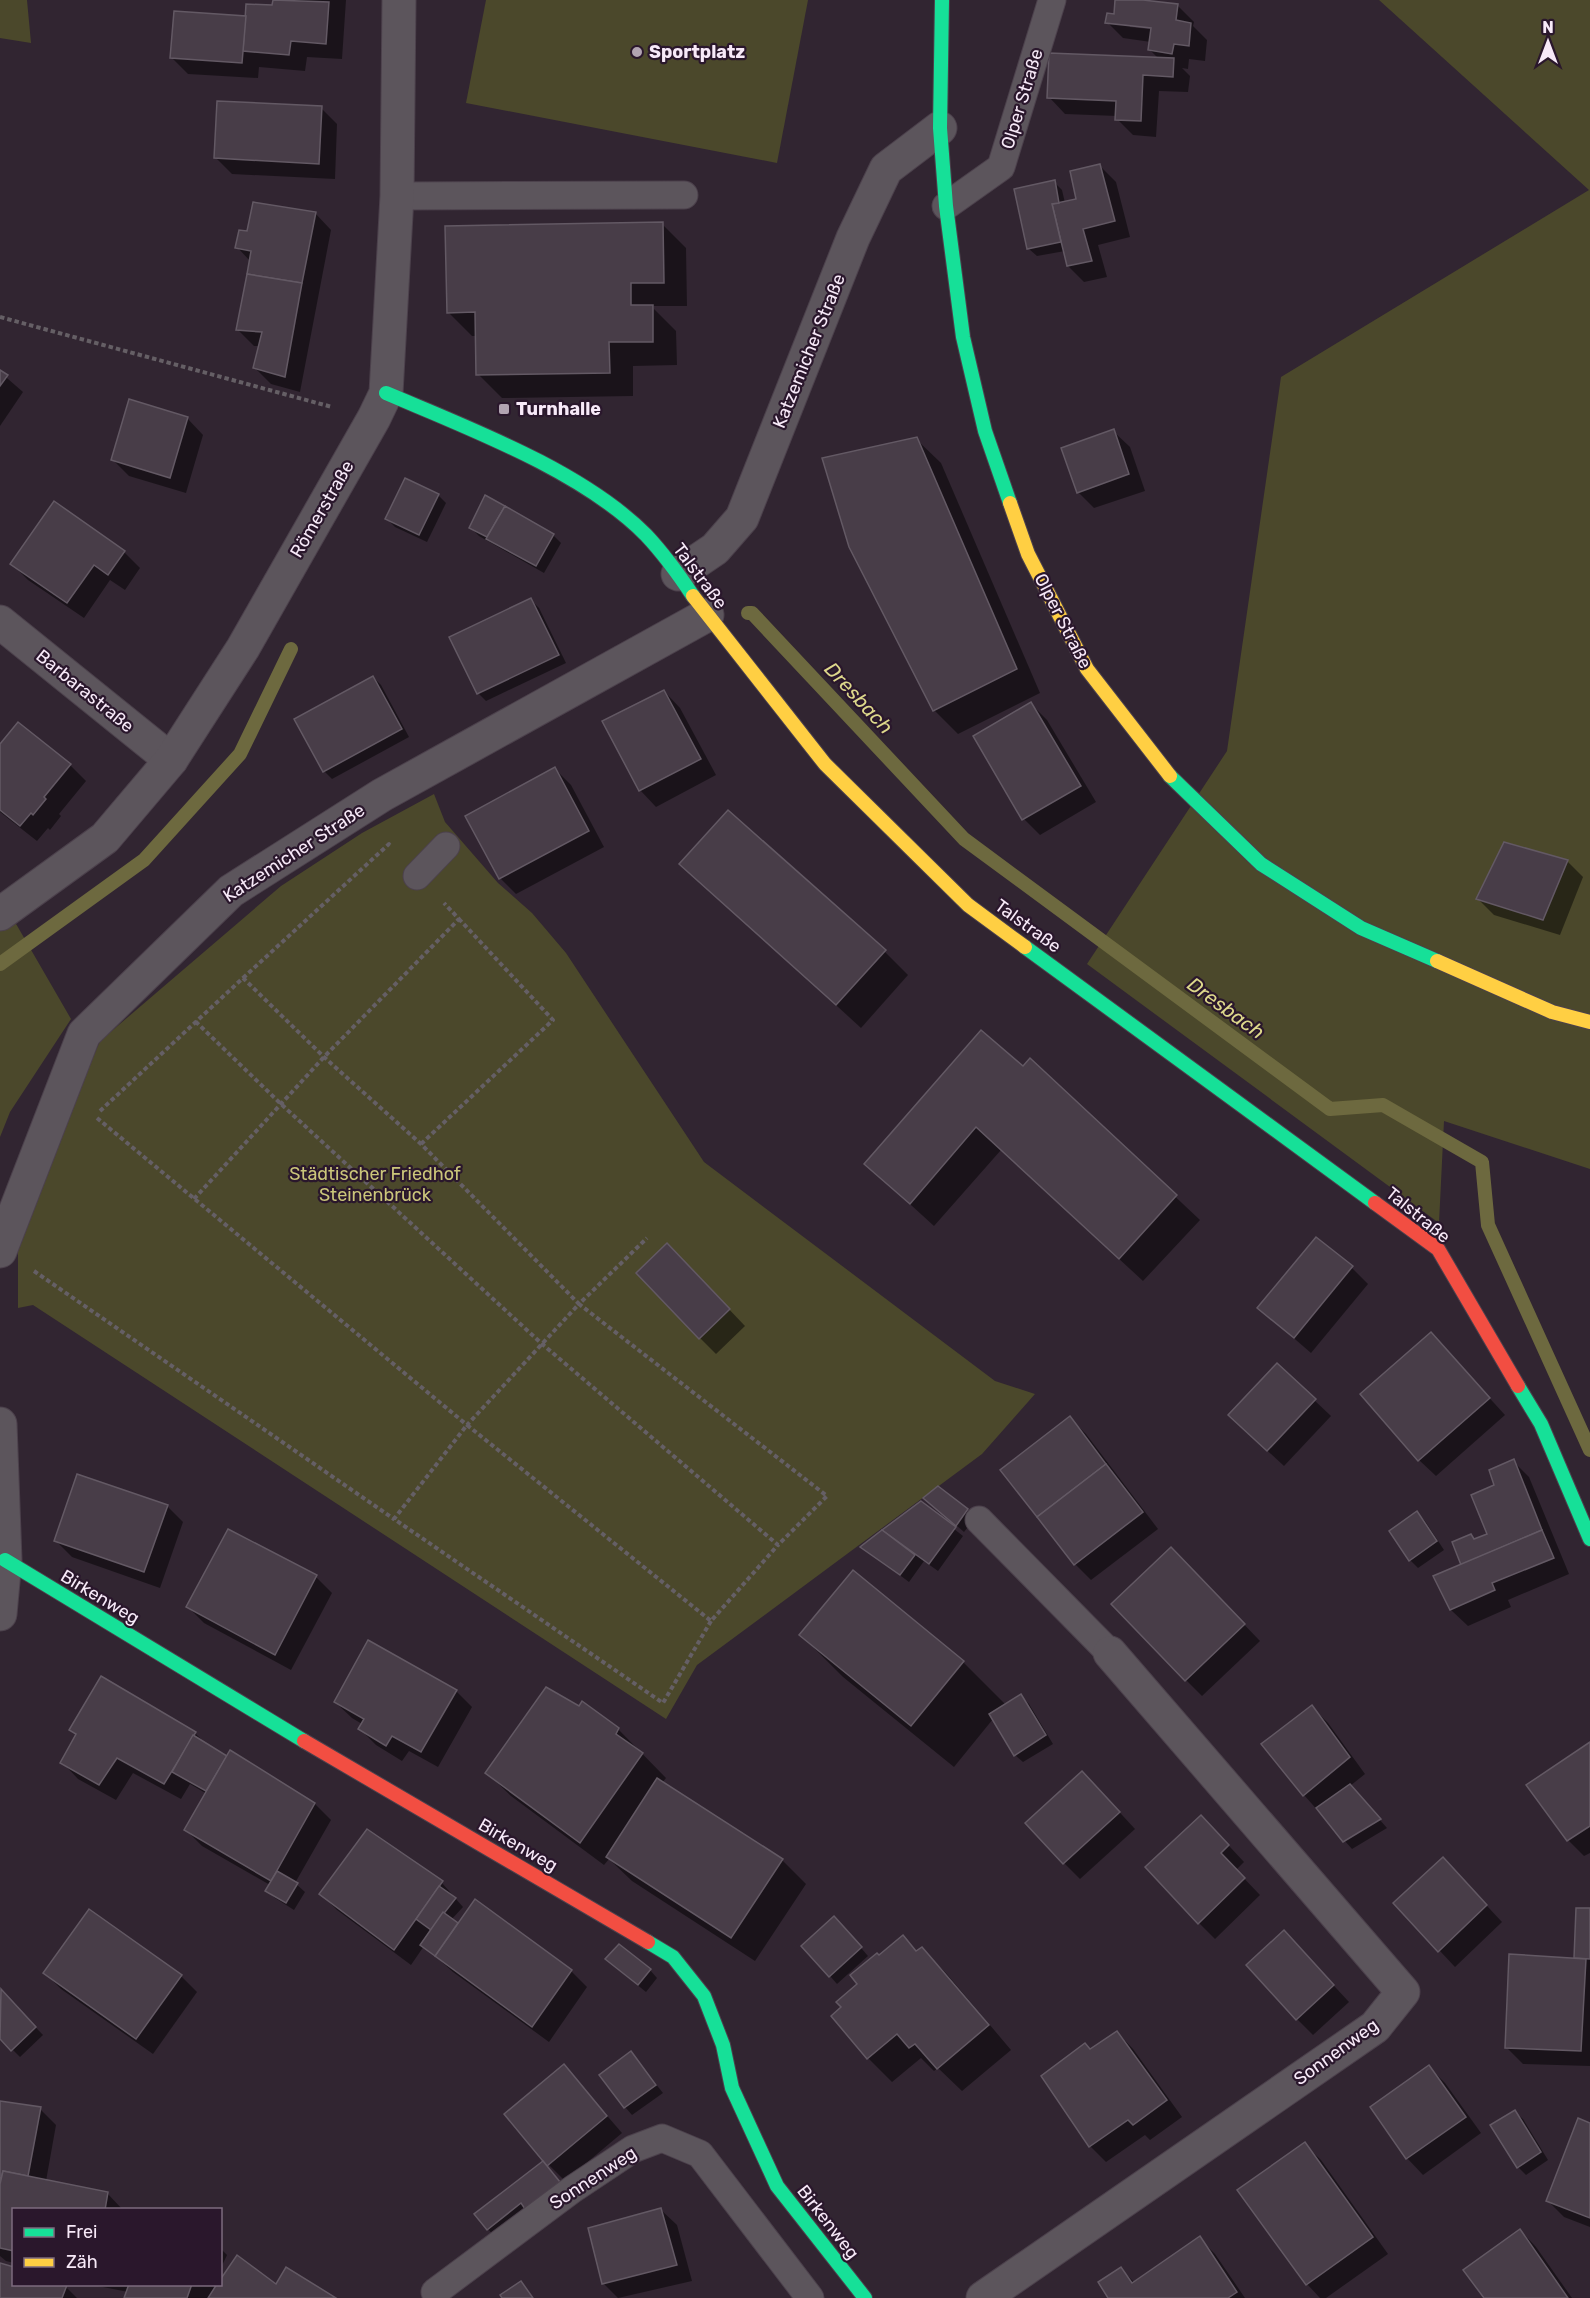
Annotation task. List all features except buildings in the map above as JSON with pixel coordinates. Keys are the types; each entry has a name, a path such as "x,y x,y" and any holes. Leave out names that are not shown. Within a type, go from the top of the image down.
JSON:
{"street":[{"name":"Römerstraße","path":"0,914 105,838 171,760 243,648 380,405 397,196 399,0"},
{"name":"Olper Straße","path":"942,0 940,128 946,206 963,337 985,431 1028,554 1087,669 1165,771 1261,864 1361,928 1552,1012 1590,1022"},
{"name":"Katzemicher Straße","path":"678,574 715,549 742,518 853,238 886,168 940,128"},
{"name":"Talstraße","path":"380,405 452,421 556,470 619,511 646,535 678,574 707,615 825,764 968,905 1438,1249 1541,1424 1590,1539"},
{"name":"Katzemicher Straße","path":"0,1251 84,1034 231,891 382,795 707,615"},
{"name":"Barbarastraße","path":"0,622 171,760"},
{"path":"0,1424 5,1560 0,1614"},
{"name":"Birkenweg","path":"5,1560 312,1746 673,1957 704,1996 723,2045 732,2088 777,2186 865,2298"},
{"name":"Sonnenweg","path":"983,2298 1375,2027 1403,1992 1110,1653"}],"lane":[{"name":"Olper Straße","path":"946,206 1001,167 1052,0"},
{"path":"397,196 684,195"},
{"path":"417,876 446,846"},
{"path":"979,1520 1110,1653"},
{"name":"Sonnenweg","path":"435,2292 573,2189 633,2149 662,2138 700,2154 810,2298"}],"path":[{"path":"0,317 380,405"},
{"path":"90,1127 95,1117 195,1021 388,844 553,1020 421,1144"},
{"path":"194,1199 324,1057 459,919"},
{"path":"31,1269 663,1703 711,1621 778,1545 827,1496 579,1304 421,1144 324,1057 243,978"},
{"path":"195,1021 281,1104 541,1343 778,1545"},
{"path":"95,1117 466,1425 711,1621"},
{"path":"394,1519 466,1425 541,1343 647,1238"}],"green space":[{"path":"0,0 27,0 31,43 0,38"},
{"name":"Sportplatz","path":"486,0 808,0 777,163 466,103"},
{"path":"1379,0 1590,0 1590,1169 1444,1121 1439,1223 1087,964 1227,751 1281,377 1589,190"},
{"name":"Städtischer Friedhof Steinenbrück","path":"434,794 445,822 498,883 532,913 566,953 704,1162 995,1381 1035,1394 982,1454 697,1665 666,1719 33,1305 18,1308 18,1242 57,1141 100,1041 281,886 362,833"},
{"path":"8,910 71,1019 10,1112 0,1137 0,914"}],"waterway":[{"name":"Dresbach","path":"748,613 752,613 964,839 1330,1109 1383,1105 1482,1162 1488,1225 1590,1450"},
{"path":"0,964 144,860 240,754 291,649"}],"traffic: fast":[{"path":"942,0 940,128 946,206 963,337 985,431 1010,503"},
{"path":"386,393 488,436 558,471 590,491 620,512 646,535 671,564 693,596"},
{"path":"1170,776 1261,864 1361,928 1437,961"},
{"path":"1025,947 1375,1203"},
{"path":"1518,1386 1541,1424 1590,1539"},
{"path":"5,1560 304,1741"},
{"path":"648,1942 673,1957 704,1996 723,2045 732,2088 777,2186 865,2298"}],"traffic: slow":[{"path":"1010,503 1028,554 1087,669 1170,776"},
{"path":"693,596 825,764 968,905 1025,947"},
{"path":"1437,961 1552,1012 1590,1022"}],"traffic: jam":[{"path":"1375,1203 1438,1249 1518,1386"},
{"path":"304,1741 648,1942"}],"place":[{"name":"Sportplatz","path":"637,52"},
{"name":"Turnhalle","path":"504,409"}]}
